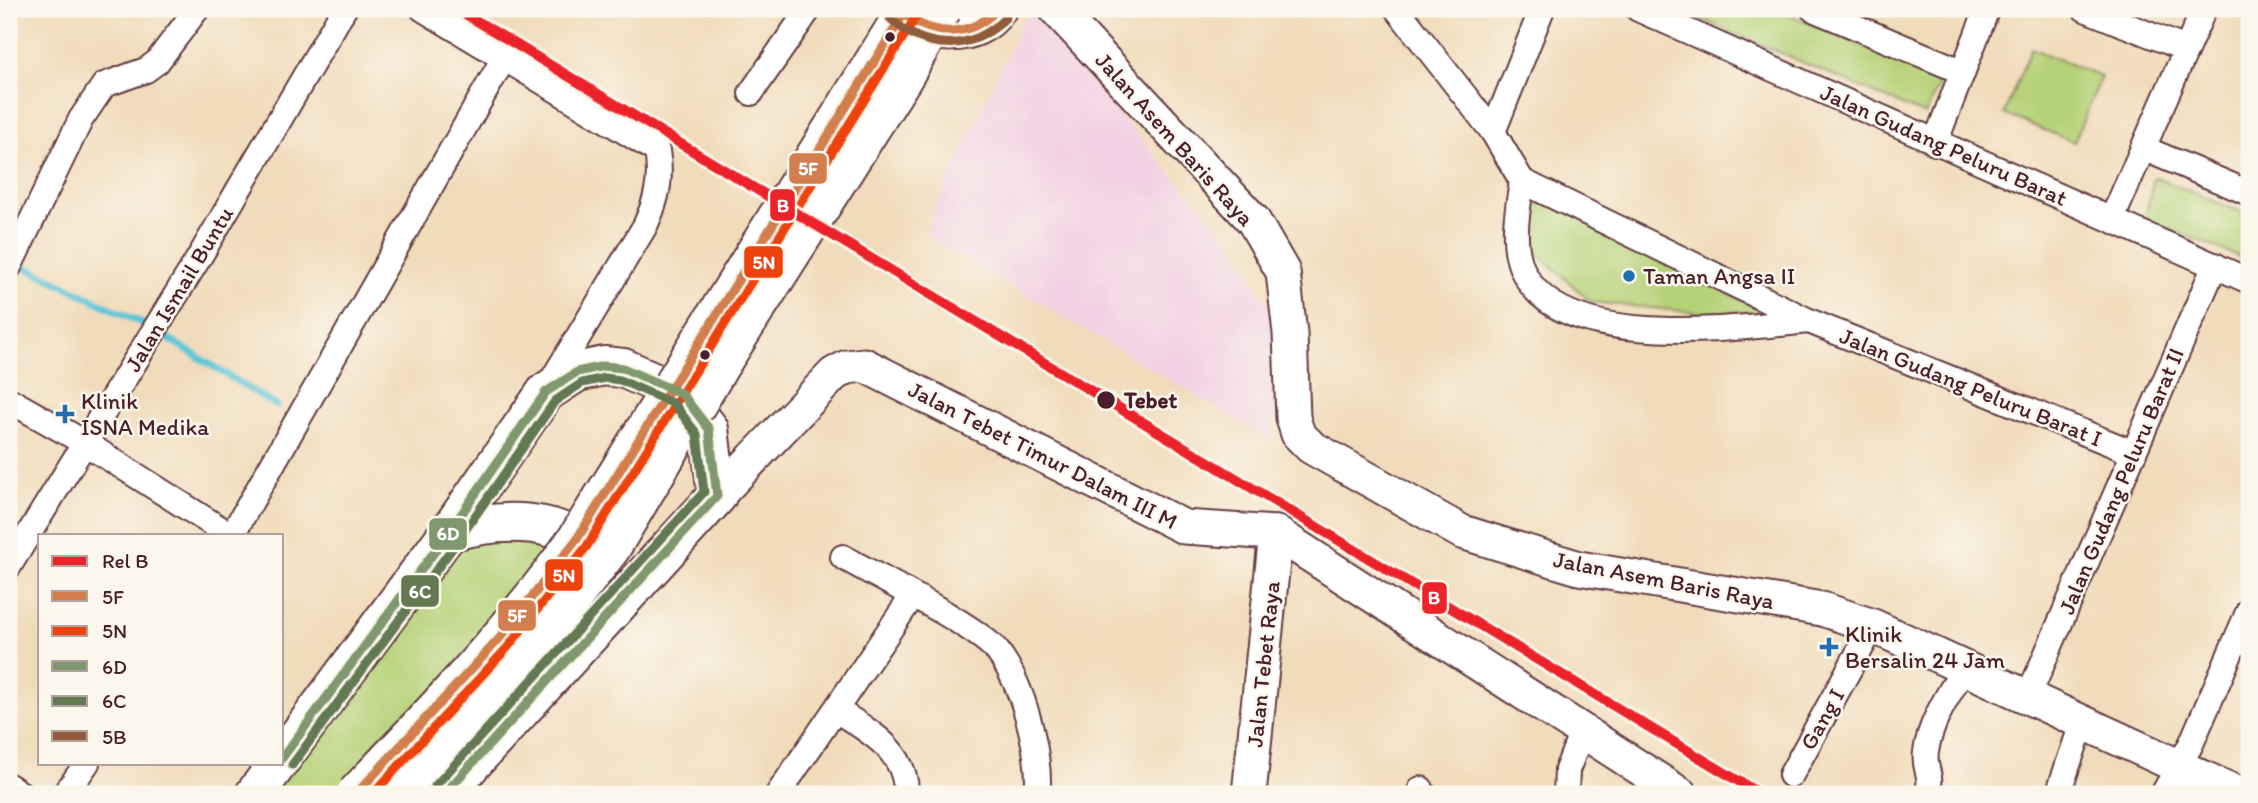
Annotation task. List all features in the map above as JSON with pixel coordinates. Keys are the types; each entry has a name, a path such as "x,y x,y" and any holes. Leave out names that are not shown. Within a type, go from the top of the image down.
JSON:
{"main road":[{"path":"899,9 915,23 948,32 981,23 997,9"},
{"path":"356,794 441,704 549,579 577,539 907,9"},
{"path":"396,794 553,623 611,548 720,365 902,79 942,9"},
{"path":"284,755 449,532 546,392 577,372 604,366 623,369 682,394 709,429 717,496 444,794"},
{"path":"449,532 488,522 515,523 546,527 583,543 608,571 609,605 605,621"},
{"path":"255,794 277,764"}],"street":[{"path":"10,264 75,130 104,85 146,70 157,62 197,9"},
{"name":"Jalan Ismail Buntu","path":"9,566 165,313 344,9"},
{"path":"423,9 657,151 660,170 657,199 645,226 546,392"},
{"path":"751,93 809,9"},
{"name":"Jalan Asem Baris Raya","path":"1056,9 1253,220 1283,272 1290,333 1293,418 1298,434 1311,447 1462,532 1579,568 1822,609 1874,626 2082,721 2172,780 2239,794"},
{"path":"1397,9 1493,132 1522,181"},
{"path":"1493,132 1542,9"},
{"name":"Jalan Gudang Peluru Barat","path":"1638,9 2249,281"},
{"path":"1813,9 1963,72"},
{"path":"1935,143 1987,9"},
{"path":"2085,9 2186,49"},
{"path":"2112,219 2145,149 2204,9"},
{"path":"232,534 504,58"},
{"path":"2145,149 2249,193"},
{"name":"Jalan Gudang Peluru Barat I","path":"1809,321 1712,330 1605,326 1569,315 1529,282 1520,265 1516,224 1522,181 1809,321 2134,453"},
{"name":"Jalan Gudang Peluru Barat II","path":"2028,697 2215,265"},
{"name":"Jalan Tebet Timur Dalam III M","path":"717,496 839,371 864,365 1184,527 1276,533 1680,794"},
{"path":"9,400 85,443 229,534"},
{"name":"Jalan Tebet Raya","path":"1249,794 1276,533"},
{"path":"843,557 976,633 998,652 1033,736 1038,794"},
{"path":"778,794 912,597"},
{"path":"2172,780 2249,610"},
{"name":"Gang I","path":"1791,775 1874,626"},
{"path":"1927,794 1931,779 1925,756 1930,732 1965,668"},
{"path":"836,710 891,749 905,773 906,794"},
{"path":"2058,794 2082,721"},
{"path":"1566,794 1567,770 1581,732"},
{"path":"65,794 86,764"},
{"path":"9,786 21,794"}],"shaded area":[{"path":"1028,10 1231,242 1279,326 1273,441 923,234"}],"green space":[{"path":"1678,9 1777,9 1941,80 1925,115"},
{"path":"2031,48 2101,77 2074,142 2004,114"},
{"path":"2154,177 2249,215 2249,261 2145,219"},
{"name":"Taman Angsa II","path":"1534,193 1765,312 1702,313 1591,302 1535,251"},
{"path":"449,532 564,532 356,794 255,794 277,764 284,764 284,755"}],"waterway":[{"path":"17,263 150,327 277,406"}],"rail line":[{"name":"B","path":"457,9 1760,794"}],"transit line":[{"name":"5F","path":"899,9 923,25 948,31 974,26 997,9"},
{"name":"5F","path":"356,794 499,639 577,539 907,9"},
{"name":"5N","path":"373,794 508,647 587,546 917,15"},
{"name":"5B","path":"890,18 918,37 948,43 979,37 1006,17"},
{"name":"6D","path":"284,755 449,532 546,392 577,372 604,366 623,368 682,394 709,429 717,496 444,794"},
{"name":"6C","path":"292,765 459,539 555,401 582,383 605,378 620,380 674,404 697,434 704,492 435,786"}],"place":[{"name":"Taman Angsa II","path":"1629,276"},
{"name":"Tebet","path":"1106,400"},
{"name":"Klinik ISNA Medika","path":"65,414"},
{"name":"Klinik Bersalin 24 Jam","path":"1829,647"}]}
